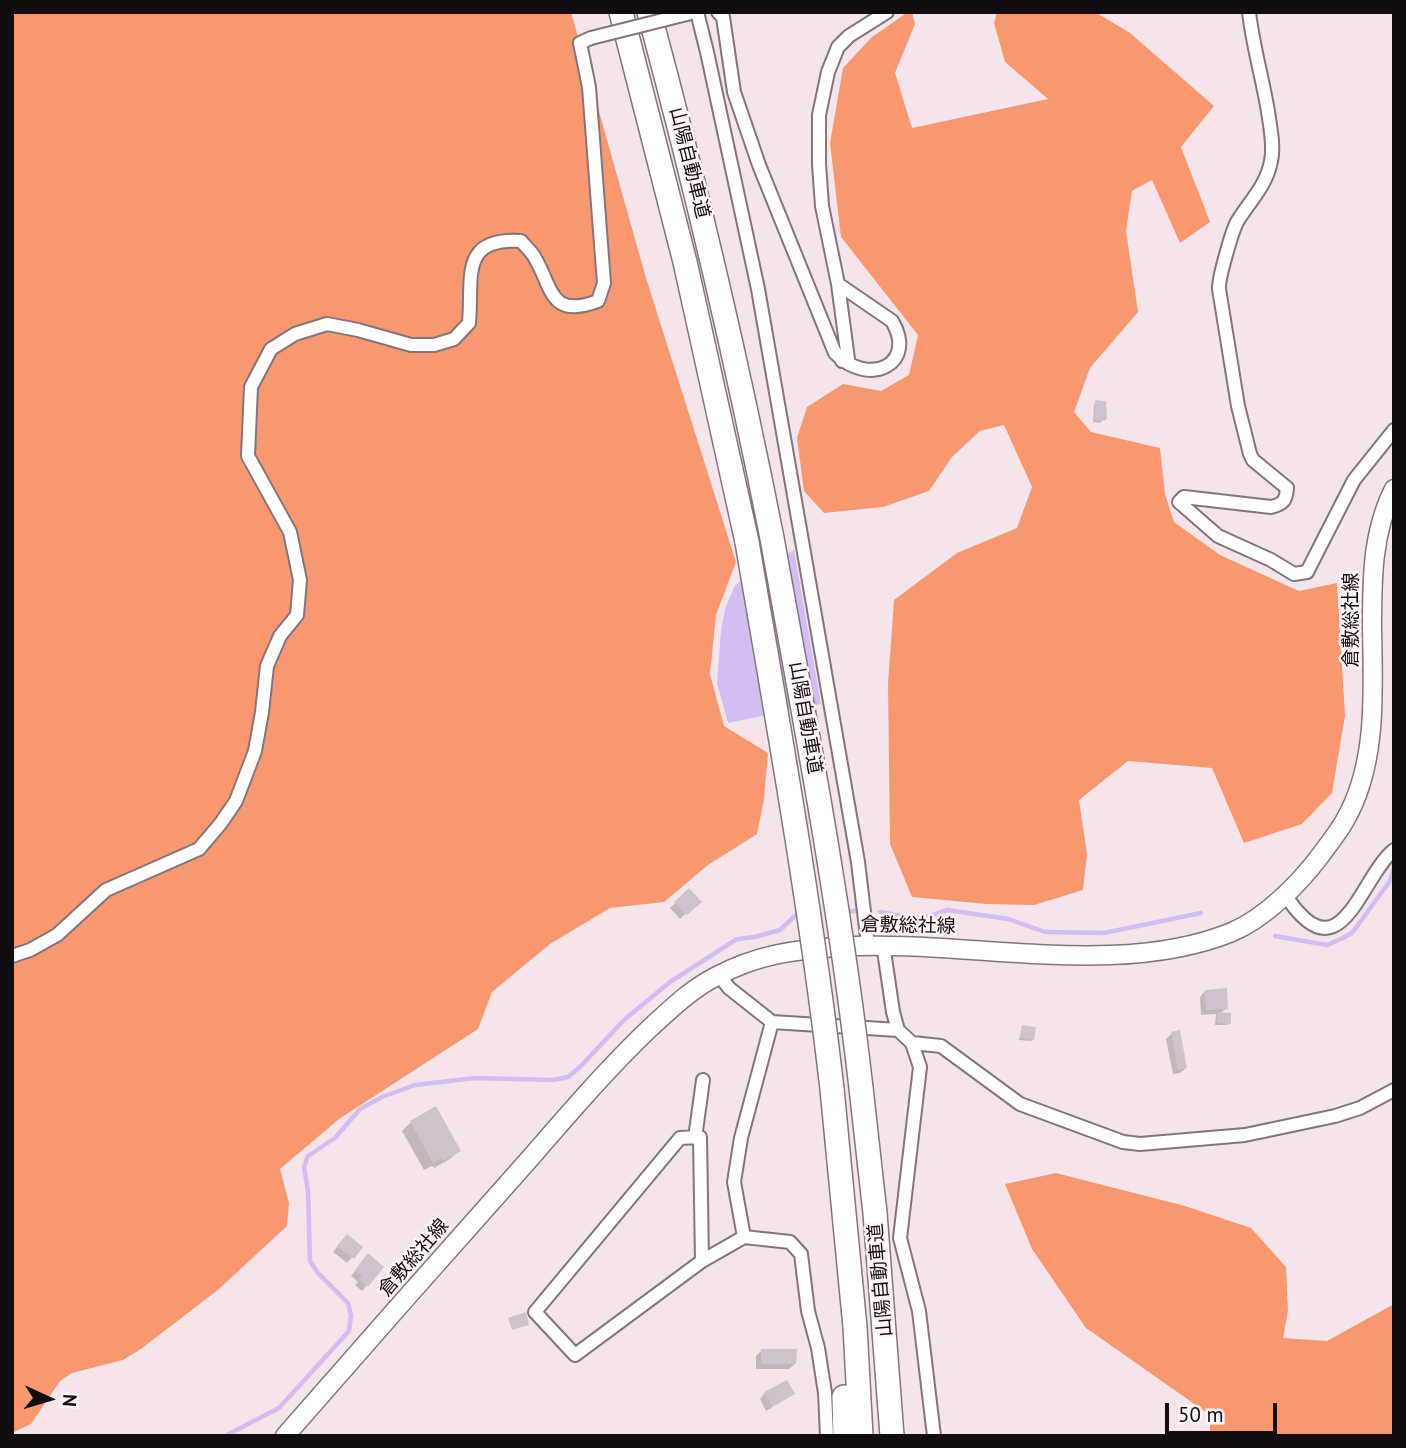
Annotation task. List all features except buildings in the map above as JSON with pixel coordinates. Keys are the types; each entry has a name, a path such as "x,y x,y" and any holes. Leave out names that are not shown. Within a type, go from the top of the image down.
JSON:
{"highway":[{"name":"山陽自動車道","path":"621,12 685,262 747,542 790,793 820,987 832,1089 855,1327 861,1436"},
{"name":"山陽自動車道","path":"649,12 712,255 745,401 821,808 849,985 861,1088 875,1213 892,1436"},
{"path":"875,1213 907,1436"},
{"path":"844,1214 845,1436"}],"main road":[{"name":"倉敷総社線","path":"285,1436 618,1058 687,994 719,975 772,953 876,945 1088,955 1181,948 1236,930 1286,896 1318,859 1345,820 1362,778 1370,736 1373,692 1373,565 1378,531 1394,489"}],"street":[{"path":"12,956 30,950 57,935 106,890 199,849 236,801 255,751 267,666 280,636 297,615 300,580 290,532 248,456 251,387 271,349 295,334 327,324 411,345 434,345 454,339 469,323 473,259 482,247 501,240 520,241 535,256 552,298 567,305 582,307 598,301 604,283 589,87 580,43 590,38 694,12 708,52 758,289 858,862 898,1030 912,1043 920,1067 900,1238 919,1311 934,1436"},
{"path":"718,12 723,17 734,92 759,165 835,353 842,361 863,370 883,369 891,363 899,342 897,330 892,321 838,284"},
{"path":"842,361 848,359 838,284 822,206 819,115 828,72 838,47 849,36 887,12"},
{"path":"1249,12 1264,88 1272,159 1267,177 1236,225 1218,279 1238,406 1250,454 1253,460 1287,488 1286,499 1281,505 1271,507 1184,497 1179,502 1218,537 1271,559 1294,573 1307,572 1354,480 1394,430"},
{"path":"1286,896 1298,914 1310,923 1323,927 1335,925 1348,915 1366,891 1383,859 1394,850"},
{"path":"719,975 729,988 772,1022 898,1030"},
{"path":"744,1237 734,1182 741,1138 772,1022"},
{"path":"912,1043 941,1046 1020,1104 1124,1142 1140,1144 1245,1136 1335,1116 1360,1108 1394,1090"},
{"path":"695,1138 703,1080"},
{"path":"702,1261 700,1137 680,1138 535,1312 575,1355 702,1261 744,1237 790,1242 801,1254 808,1311 818,1348 825,1393 827,1436"}],"shaded area":[{"path":"12,12 571,12 646,278 736,562 716,615 710,674 724,726 768,753 764,799 757,834 708,865 664,902 610,908 550,944 492,992 478,1029 339,1119 280,1169 289,1203 287,1226 219,1289 123,1360 72,1373 60,1381 31,1424 12,1433"},
{"path":"908,12 912,12 915,24 895,73 912,128 1048,99 1005,62 994,23 997,12 1095,12 1130,33 1214,106 1181,147 1210,222 1180,243 1152,180 1132,191 1126,231 1138,312 1090,368 1074,412 1091,432 1160,448 1165,494 1174,522 1220,555 1299,591 1337,583 1345,716 1332,793 1302,824 1244,843 1212,768 1128,761 1079,800 1087,854 1083,890 1034,905 986,904 912,897 890,844 888,684 894,600 957,553 1017,528 1032,487 1004,425 980,431 952,457 929,491 883,507 824,513 804,491 797,438 807,407 843,384 881,391 909,375 918,335 841,237 830,143 843,68 872,37"},
{"path":"794,550 821,704 728,723 717,683 725,609 735,585"},
{"path":"1056,1173 1185,1206 1251,1228 1286,1267 1288,1311 1283,1338 1327,1341 1394,1304 1394,1436 1210,1436 1210,1415 1086,1328 1032,1249 1005,1184"}],"waterway":[{"path":"1275,936 1327,945 1352,933 1390,881 1394,868"},
{"path":"880,912 913,918 927,917 947,910 1008,919 1045,932 1104,933 1201,913"},
{"path":"844,912 857,911"},
{"path":"225,1436 279,1408 349,1331 351,1316 348,1303 318,1273 310,1261 308,1191 304,1167 308,1156 335,1138 360,1109 382,1097 415,1085 475,1078 553,1080 568,1077 624,1020 670,982 737,939 780,930 796,915 800,915"}]}
